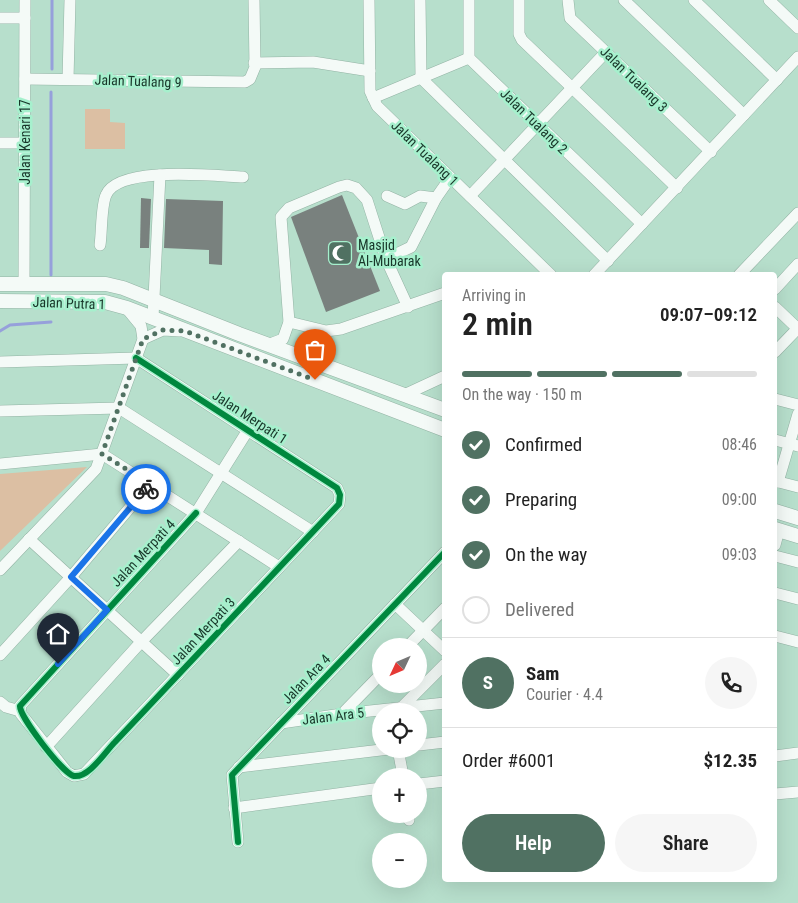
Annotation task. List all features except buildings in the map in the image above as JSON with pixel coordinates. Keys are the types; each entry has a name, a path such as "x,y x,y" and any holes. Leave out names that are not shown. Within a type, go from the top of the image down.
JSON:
{"main road":[{"name":"Jalan Putra 1","path":"0,284 106,284 442,409"},
{"name":"Jalan Putra 1","path":"0,302 105,302 127,308 442,429"},
{"path":"777,512 798,518"},
{"path":"777,530 798,536"}],"street":[{"name":"Jalan Kenari 17","path":"24,284 25,0"},
{"path":"68,79 70,0"},
{"path":"254,0 254,63 313,62 370,71"},
{"path":"369,0 370,90 373,98 469,58 469,0"},
{"path":"420,0 421,78 608,261"},
{"path":"519,0 520,38 677,188"},
{"name":"Jalan Tualang 3","path":"568,0 569,16 711,152"},
{"path":"624,0 744,115"},
{"path":"694,0 777,80"},
{"path":"769,0 798,28"},
{"path":"0,18 25,18"},
{"path":"470,196 606,52"},
{"path":"597,272 798,57"},
{"name":"Jalan Tualang 2","path":"469,58 642,224"},
{"name":"Jalan Tualang 9","path":"25,79 238,83 250,79 254,63"},
{"name":"Jalan Tualang 1","path":"373,98 377,106 548,272"},
{"path":"0,143 24,143"},
{"path":"100,245 106,195 111,188 129,178 160,175 243,177"},
{"path":"153,318 160,175"},
{"path":"386,259 411,248 436,198 450,178"},
{"path":"270,344 284,339 289,322 281,217 289,208 339,187 347,185 356,188 367,200 386,259 408,307"},
{"path":"387,196 405,204 420,196 436,198"},
{"path":"743,272 798,213"},
{"path":"777,287 798,264"},
{"path":"289,322 326,331 341,329 442,294"},
{"path":"0,570 96,469 120,408 143,339 137,318 127,308"},
{"path":"777,309 798,328 777,350"},
{"path":"143,339 163,330 185,331"},
{"path":"0,362 136,358"},
{"name":"Jalan Merpati 1","path":"136,358 337,488 340,495 339,504"},
{"path":"404,395 442,377"},
{"path":"777,400 798,405"},
{"path":"0,411 120,408 313,532"},
{"path":"777,479 794,445 798,414"},
{"name":"Jalan Merpati 4","path":"20,711 22,704 196,513 248,430"},
{"path":"777,441 794,445"},
{"path":"0,464 102,454 279,567"},
{"path":"777,481 798,487"},
{"path":"0,655 71,577 150,484"},
{"name":"Jalan Merpati 3","path":"46,747 67,772 74,776 84,774 339,504"},
{"path":"29,539 178,676"},
{"path":"0,702 8,708 20,711 46,747 141,642 239,541"},
{"name":"Jalan Ara 4","path":"238,842 231,777 442,555"},
{"path":"777,557 798,562"},
{"path":"777,594 798,599"},
{"path":"395,604 442,648"},
{"path":"416,638 442,611"},
{"path":"777,637 798,642"},
{"path":"402,703 442,667"},
{"path":"342,714 372,683"},
{"name":"Jalan Ara 5","path":"427,705 442,703"},
{"name":"Jalan Ara 5","path":"281,723 372,712"},
{"path":"427,744 442,742"},
{"path":"239,767 372,751"},
{"path":"777,756 798,754"},
{"path":"427,783 442,781"},
{"path":"234,808 372,789"},
{"path":"777,794 798,792"}],"shaded area":[{"path":"85,109 110,109 110,122 125,123 125,149 85,149"},
{"path":"87,467 0,551 0,474"}],"waterway":[{"path":"52,0 52,69"},
{"path":"51,92 51,275"},
{"path":"0,331 10,325 51,322"}],"cycle path":[{"path":"136,358 337,488 340,495 339,504 96,764 80,776 74,776 68,773 42,744 26,721 20,706 196,513"},
{"path":"238,842 232,775 442,555"}],"way so far":[{"path":"146,489 150,484 102,454 120,408 143,339 163,330 185,331 315,380"}],"place":[{"name":"Masjid Al-Mubarak","path":"340,253"}],"route":[{"path":"58,664 107,610 71,577 146,489"}]}
